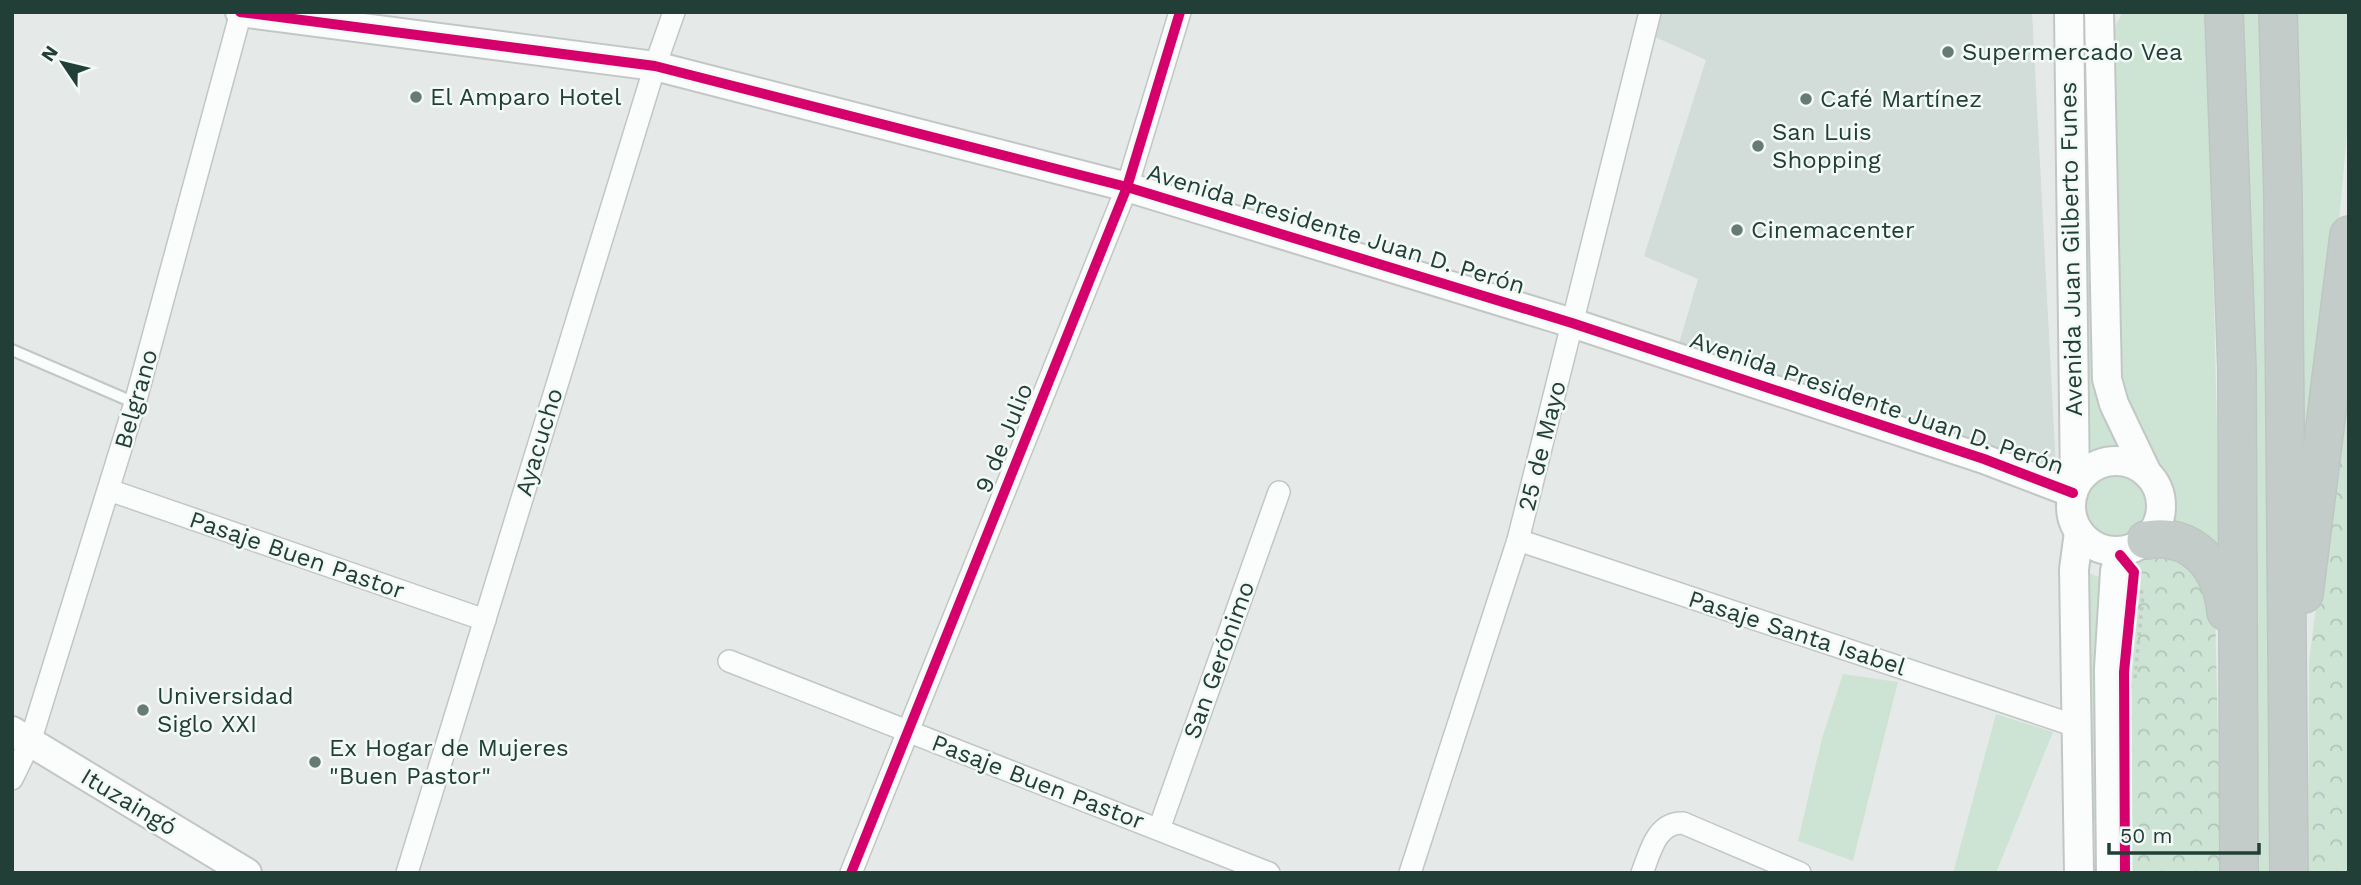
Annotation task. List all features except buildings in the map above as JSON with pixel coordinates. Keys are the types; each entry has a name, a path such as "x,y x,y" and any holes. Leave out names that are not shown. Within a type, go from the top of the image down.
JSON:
{"highway":[{"path":"2224,12 2237,370 2239,873"},
{"path":"2278,12 2283,197 2289,873"},
{"path":"2287,776 2302,611 2349,235"},
{"path":"2130,554 2162,537 2178,539 2192,546 2218,576 2224,596 2237,738"}],"street":[{"name":"Avenida Presidente Juan D. Perón","path":"241,12 654,66 1127,187 1572,323 2074,489"},
{"name":"Belgrano","path":"12,779 21,736 109,490 135,403 241,12"},
{"name":"Ayacucho","path":"407,873 654,66 674,12"},
{"name":"9 de Julio","path":"851,873 1127,187 1180,12"},
{"name":"25 de Mayo","path":"1410,873 1518,540 1650,12"},
{"name":"Avenida Juan Gilberto Funes","path":"2069,12 2074,489"},
{"path":"2099,26 2115,12"},
{"name":"Avenida Juan Gilberto Funes","path":"2099,26 2106,379 2114,404 2147,473"},
{"path":"2069,178 2103,175"},
{"path":"2079,873 2074,569 2079,532 2071,510 2074,489 2089,470 2108,461 2136,465 2147,473 2161,499 2160,514 2115,572 2109,669 2111,873"},
{"name":"Pasaje Buen Pastor","path":"109,490 485,620"},
{"name":"San Gerónimo","path":"1159,829 1279,492"},
{"path":"2079,532 2097,547 2130,554"},
{"name":"Pasaje Santa Isabel","path":"1518,540 2076,726"},
{"name":"Pasaje Buen Pastor","path":"729,661 1269,873"},
{"name":"Ituzaingó","path":"21,736 247,873"},
{"path":"1642,873 1661,831 1675,822 1800,873"}],"lane":[{"path":"12,350 135,403"}],"path":[{"path":"2129,683 2130,554"}],"shaded area":[{"path":"1660,12 2032,12 2056,468 1678,347 1698,279 1644,256 1706,60 1653,36"}],"green space":[{"path":"2076,12 2089,12 2092,164 2079,164"},
{"path":"2123,12 2207,12 2220,556 2164,527 2168,512 2164,481 2131,407 2121,365 2109,37"},
{"path":"2238,12 2264,12 2279,873 2253,873"},
{"path":"2297,12 2349,12 2349,111 2320,432 2306,529 2301,427"},
{"path":"2079,195 2091,195 2129,455 2103,453 2082,466"},
{"path":"2349,353 2349,873 2308,873 2309,661"},
{"path":"2117,475 2139,484 2148,506 2139,528 2117,537 2095,528 2086,506 2095,484"},
{"path":"2138,550 2187,551 2215,606 2221,873 2122,873 2122,652 2130,570"},
{"path":"2084,571 2104,579 2101,820 2086,820"},
{"path":"1843,674 1898,682 1853,861 1798,841 1822,738"},
{"path":"1996,714 2053,732 1996,873 1953,873"}],"cycle path":[{"path":"240,12 655,66 1127,187 1572,323 1984,459 2073,493"},
{"path":"851,873 1127,187 1180,12"},
{"path":"2120,555 2134,572 2124,672 2125,873"}],"place":[{"name":"Supermercado Vea","path":"1948,52"},
{"name":"El Amparo Hotel","path":"416,97"},
{"name":"Café Martínez","path":"1806,99"},
{"name":"San Luis Shopping","path":"1758,146"},
{"name":"Cinemacenter","path":"1737,230"},
{"name":"Universidad Siglo XXI","path":"143,710"},
{"name":"Ex Hogar de Mujeres \"Buen Pastor\"","path":"315,762"}]}
